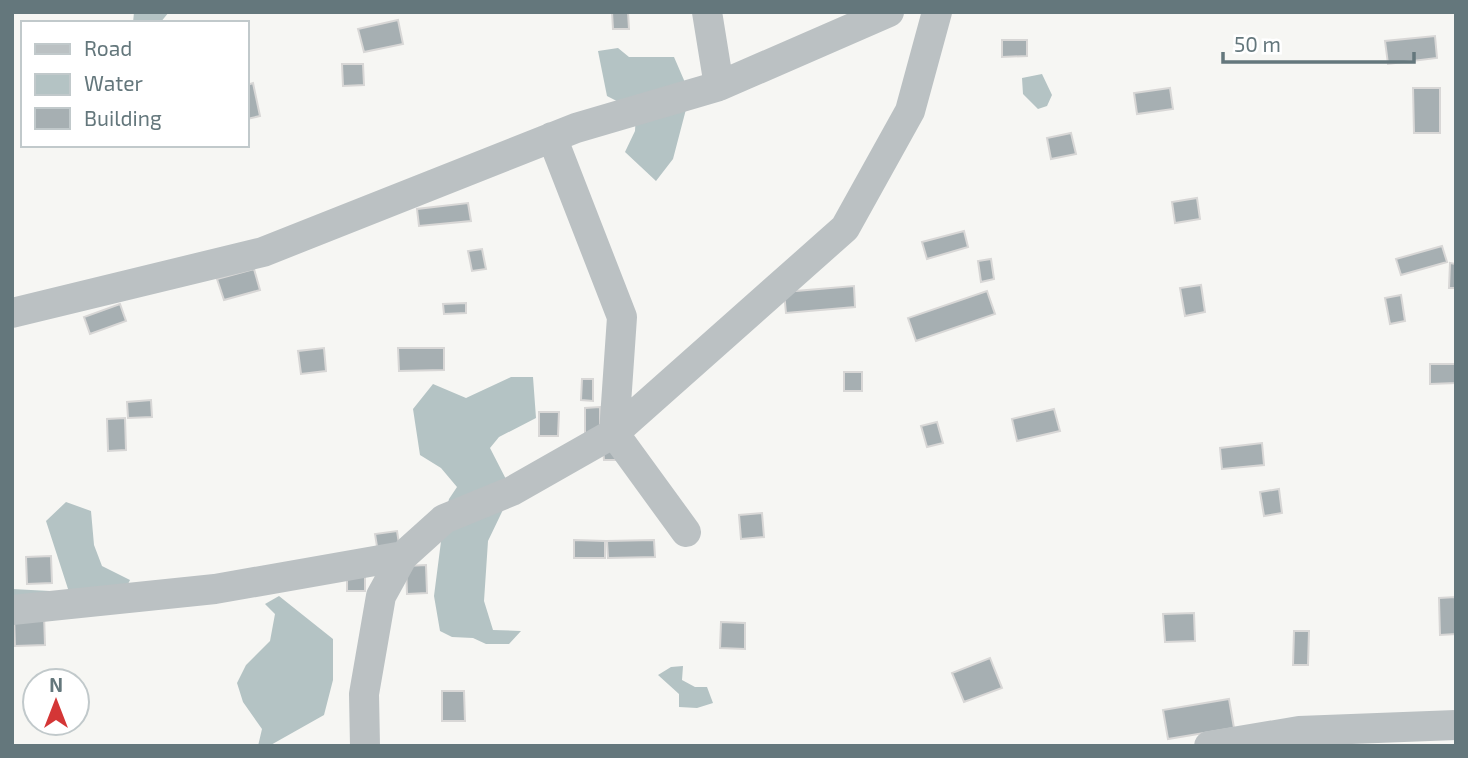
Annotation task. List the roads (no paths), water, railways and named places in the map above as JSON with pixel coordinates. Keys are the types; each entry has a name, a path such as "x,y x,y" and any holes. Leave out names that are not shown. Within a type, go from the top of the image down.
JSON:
{"street":[{"path":"708,12 719,86"},
{"path":"14,312 263,252 576,128 719,86 889,12"},
{"path":"365,746 364,694 381,596 403,556 444,519 512,491 614,433 845,228 911,111 937,12"},
{"path":"552,137 622,317 614,433 686,532"},
{"path":"12,610 215,589 403,556"},
{"path":"1209,746 1299,731 1456,725"}],"water":[{"path":"134,12 169,12 162,21 133,21"},
{"path":"618,48 629,57 674,57 690,94 673,159 656,181 625,152 635,131 636,111 607,96 598,51"},
{"path":"1042,74 1052,95 1047,106 1038,109 1023,94 1022,78"},
{"path":"511,377 533,377 536,418 499,437 490,448 512,491 488,541 484,601 493,630 521,631 509,644 486,644 473,638 452,637 440,631 434,596 444,518 449,499 457,487 441,468 420,455 413,409 433,384 466,398"},
{"path":"66,502 91,511 94,545 102,566 130,580 121,598 12,610 12,589 69,592 46,521"},
{"path":"279,596 333,639 333,680 324,715 269,746 258,746 262,729 243,702 237,683 246,665 270,641 275,614 265,604"},
{"path":"683,666 682,680 695,687 707,687 713,703 697,708 679,707 679,694 658,675 671,667"}]}
